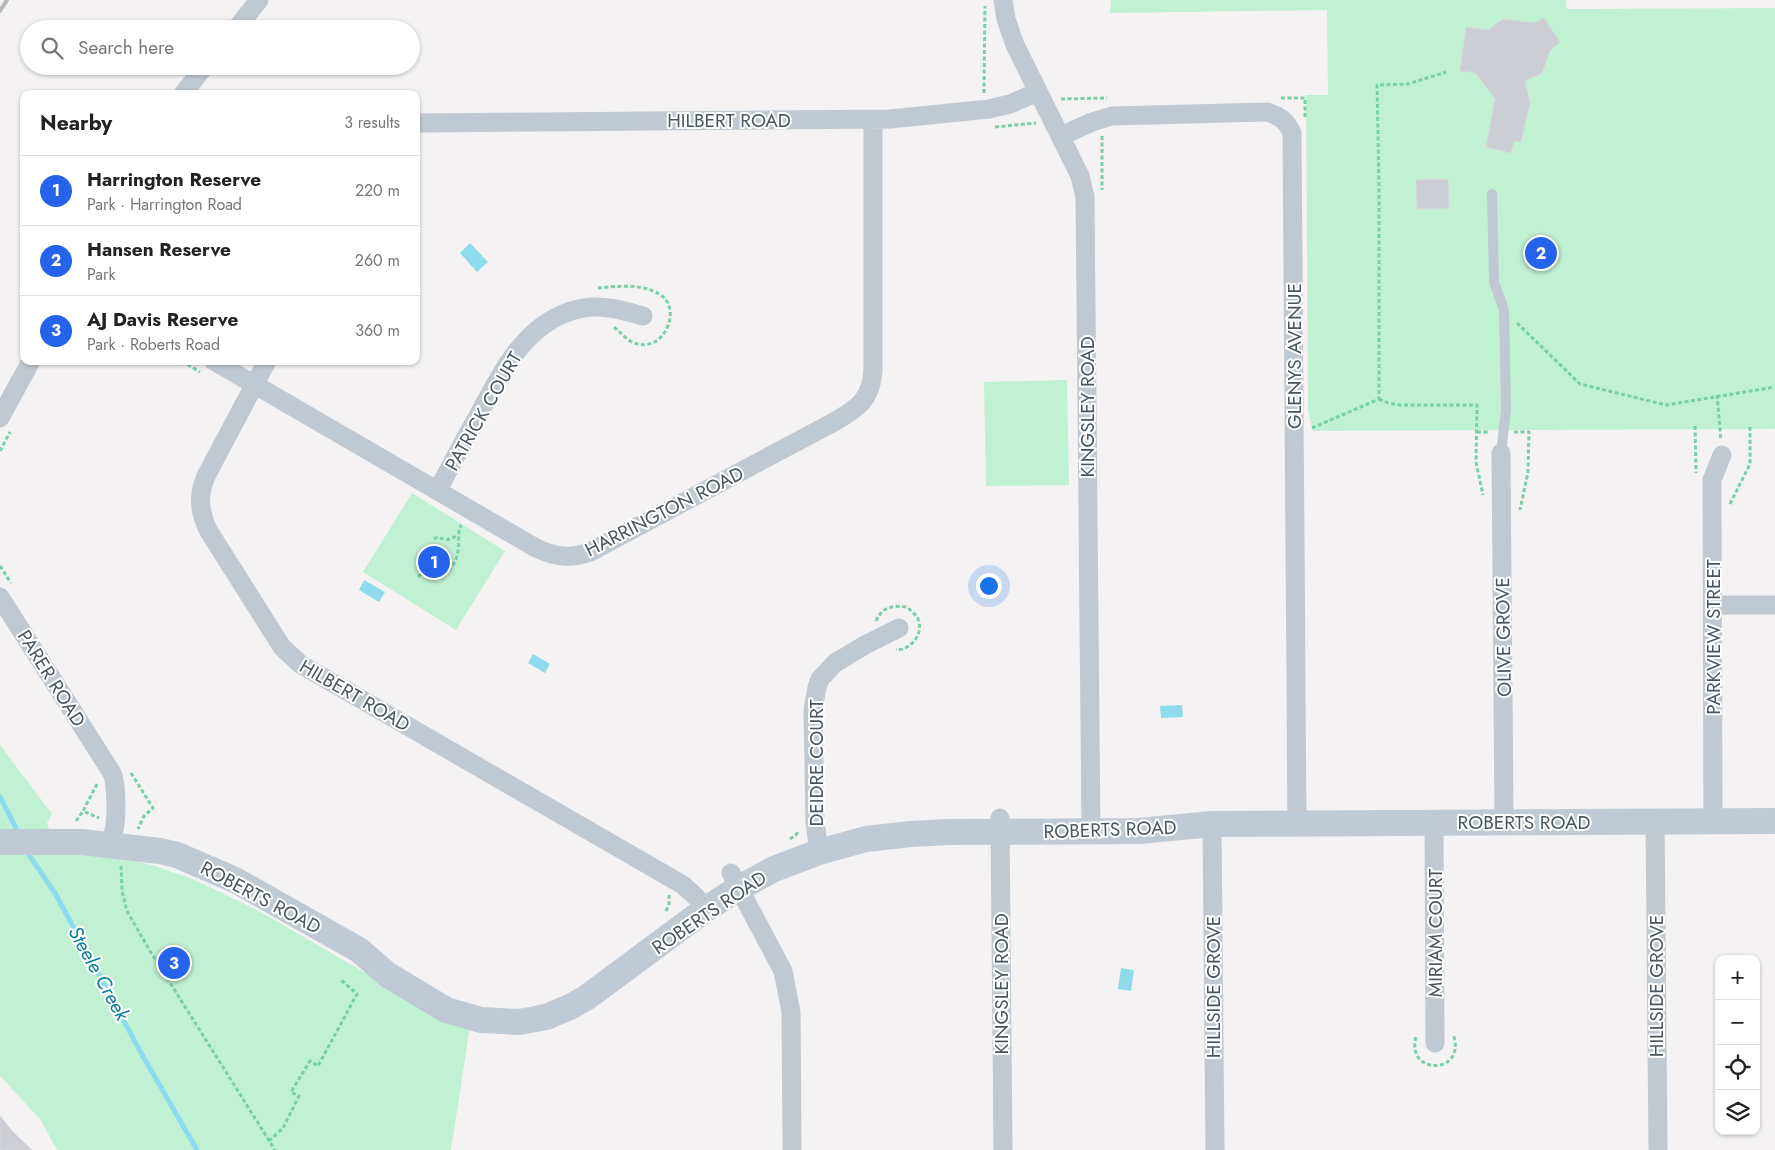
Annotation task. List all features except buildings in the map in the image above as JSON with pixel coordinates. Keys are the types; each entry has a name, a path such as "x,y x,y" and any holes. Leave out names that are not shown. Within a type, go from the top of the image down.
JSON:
{"street":[{"path":"243,20 259,0"},
{"name":"KINGSLEY ROAD","path":"1003,0 1006,19 1015,45 1080,176 1085,197 1090,825"},
{"path":"186,90 198,75"},
{"name":"HILBERT ROAD","path":"420,123 911,118 989,110 1010,104 1038,92"},
{"name":"GLENYS AVENUE","path":"1061,136 1092,122 1112,116 1248,112 1267,112 1279,116 1287,122 1292,133 1297,823"},
{"name":"HARRINGTON ROAD","path":"211,369 254,384 547,554 580,556 599,548 854,410 866,398 873,377 873,119"},
{"name":"PATRICK COURT","path":"438,490 505,366 524,342 544,324 567,313 590,307 612,307 643,316"},
{"path":"0,418 29,365"},
{"name":"HILBERT ROAD","path":"265,365 206,476 200,495 201,512 208,530 282,647 300,664 672,878 683,885 701,903"},
{"name":"OLIVE GROVE","path":"1501,453 1504,822"},
{"name":"PARKVIEW STREET","path":"1713,822 1712,480 1722,455"},
{"name":"PARER ROAD","path":"0,597 115,779 121,835"},
{"path":"1713,605 1775,605"},
{"name":"DEIDRE COURT","path":"812,839 813,710 820,679 835,663 899,628"},
{"name":"ROBERTS ROAD","path":"1,836 47,834 80,828 121,835 236,880 359,950 388,975 446,1010 482,1020 519,1022 556,1014 586,998 701,903 735,881 774,869 812,839 851,843 885,837 948,832 1000,825 1090,825 1139,831 1212,824 1775,821"},
{"name":"HILLSIDE GROVE","path":"1655,822 1658,1150"},
{"name":"MIRIAM COURT","path":"1434,823 1435,1043"},
{"name":"HILLSIDE GROVE","path":"1212,824 1215,1150"},
{"name":"KINGSLEY ROAD","path":"1000,825 1002,1150"},
{"path":"735,881 783,971 790,999 792,1150"}],"lane":[{"path":"1492,194 1494,282 1504,310 1506,410 1501,453"}],"path":[{"path":"984,96 985,0"},
{"path":"993,127 1037,123"},
{"path":"592,289 618,286 647,289 662,296 667,301 669,326 663,335 654,342 646,344 634,342 613,326 607,324"},
{"path":"1504,310 1580,384 1666,405 1717,395 1775,387"},
{"path":"196,365 211,369"},
{"path":"1717,395 1722,455"},
{"path":"1379,399 1400,405 1477,405 1476,462 1483,496"},
{"path":"1695,426 1696,475"},
{"path":"418,577 421,574 438,575 448,570 457,557 458,536 462,524 470,529"},
{"path":"434,539 438,537 450,540 458,536"},
{"path":"876,622 878,615 890,606 907,607 917,619 919,626 914,644 900,650 890,650"},
{"path":"98,782 82,811 121,835 120,874 127,911 150,951 275,1150"},
{"path":"788,840 796,835 812,839"},
{"path":"660,916 667,910 669,905 668,893 665,888"},
{"path":"269,1141 283,1128 299,1096 291,1092 310,1061 318,1066 357,994 341,980"}],"green space":[{"path":"1111,0 1566,0 1567,9 1775,8 1775,429 1313,431 1308,410 1306,95 1328,95 1327,10 1110,13"},
{"path":"1067,380 1069,485 986,486 984,382"},
{"path":"412,493 505,551 456,630 363,572"},
{"path":"0,745 52,814 47,823 56,850 128,859 195,880 259,911 438,1015 470,1026 451,1150 57,1150 40,1119 0,1076"}],"water":[{"path":"470,243 488,262 477,272 460,253"},
{"path":"364,580 385,592 379,602 359,590"},
{"path":"533,654 550,664 545,673 528,663"},
{"path":"1182,705 1183,717 1161,718 1160,706"},
{"path":"1121,968 1134,970 1131,991 1118,989"}],"waterway":[{"name":"Steele Creek","path":"0,797 19,834"},
{"name":"Steele Creek","path":"25,849 55,893 140,1051 197,1150"}],"railway":[{"path":"0,11 7,0"}],"place":[{"name":"Hansen Reserve","path":"1541,253"},
{"name":"Harrington Reserve","path":"434,562"},
{"name":"AJ Davis Reserve","path":"174,963"}]}
